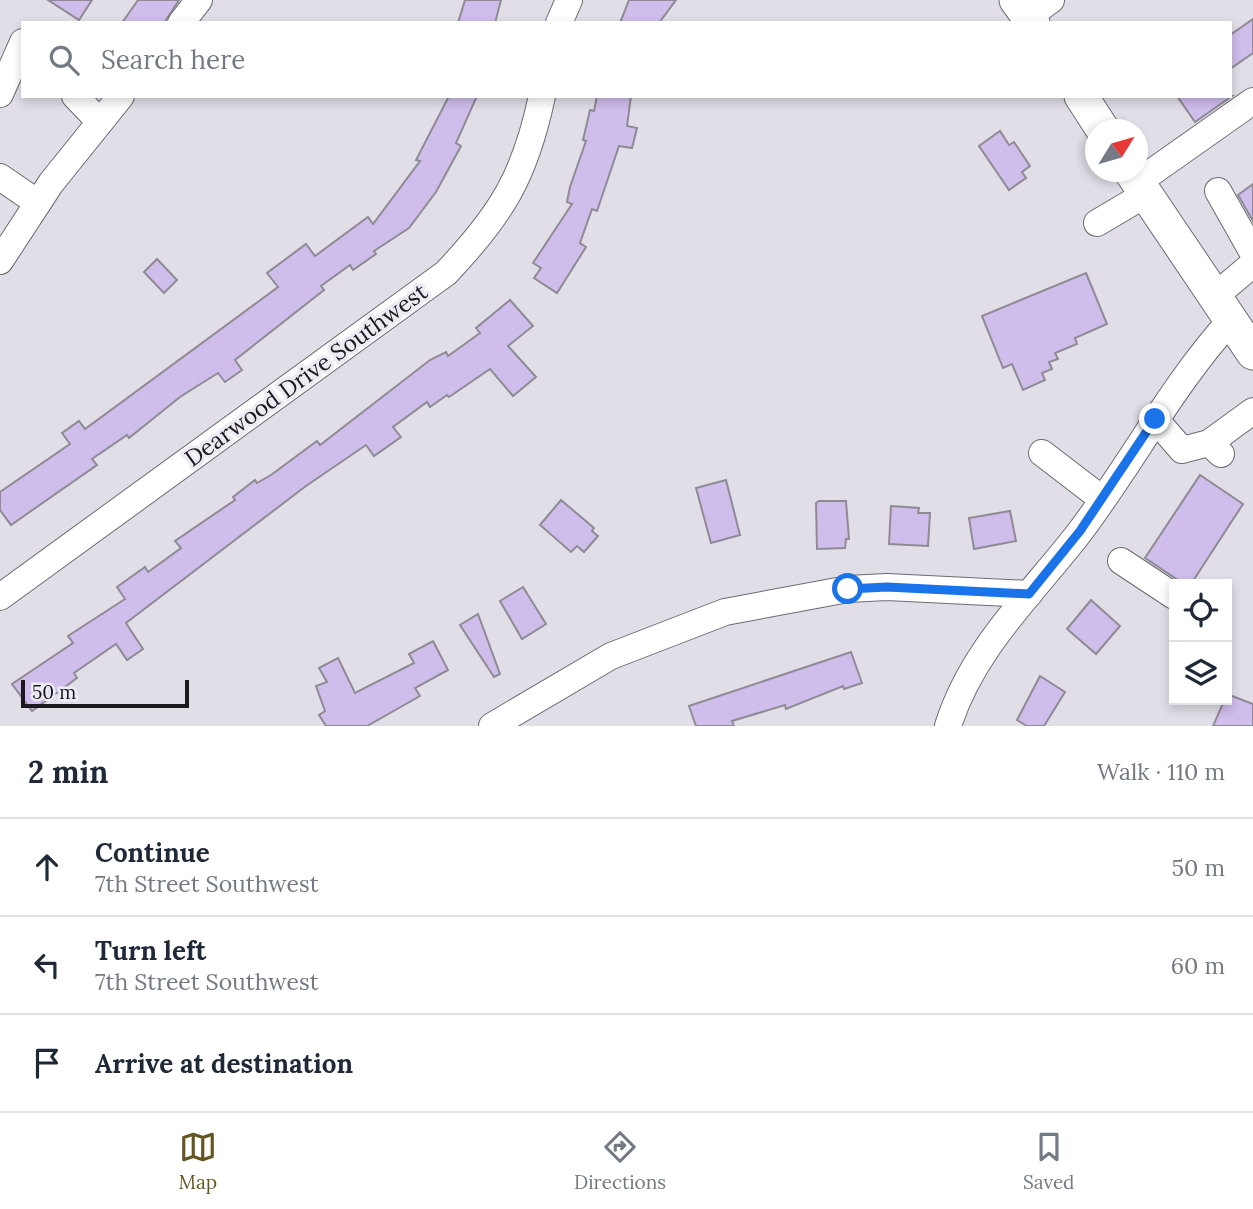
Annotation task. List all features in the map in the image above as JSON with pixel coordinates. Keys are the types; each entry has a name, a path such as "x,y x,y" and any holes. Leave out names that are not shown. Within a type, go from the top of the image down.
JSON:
{"main road":[{"path":"1082,98 1096,119"},
{"path":"1138,183 1253,352"}],"street":[{"path":"183,21 199,0"},
{"path":"560,21 569,0"},
{"path":"0,94 21,47"},
{"path":"77,98 100,122"},
{"path":"0,261 38,203 119,98"},
{"name":"Dearwood Drive Southwest","path":"0,597 446,273 486,231 516,181 535,130 542,98"},
{"path":"1097,223 1138,183 1253,101"},
{"path":"0,177 38,203"},
{"path":"1218,191 1253,253"},
{"path":"948,726 957,698 986,646 1102,499 1195,359 1223,308 1253,264"},
{"path":"1155,419 1182,450 1215,449 1253,411"},
{"path":"1042,453 1102,499"},
{"path":"1121,561 1169,593"},
{"path":"492,726 611,656 725,612 848,589 887,587 1029,594"}],"building":[{"path":"48,0 92,0 79,20"},
{"path":"138,0 179,0 165,21 123,21"},
{"path":"465,0 501,0 496,21 459,21"},
{"path":"629,0 676,0 660,21 621,21"},
{"path":"1253,19 1253,53 1232,68 1232,34"},
{"path":"448,98 476,98 456,143 461,146 436,192 409,228 374,251 376,254 353,270 350,265 321,286 324,290 235,360 242,370 225,382 218,373 180,397 129,438 127,435 92,459 97,465 11,525 0,510 0,492 70,444 62,433 79,421 85,429 278,287 267,273 306,244 315,256 368,217 373,224 420,161 416,160"},
{"path":"597,98 631,98 627,126 637,128 632,148 619,146 597,211 592,209 580,243 586,247 557,293 534,278 541,268 533,263 572,204 567,202 570,187 586,141 583,140 590,110 594,111"},
{"path":"1178,98 1229,98 1195,122"},
{"path":"1000,131 1009,145 1014,142 1030,166 1022,172 1026,178 1009,190 979,146"},
{"path":"1253,184 1253,221 1238,195"},
{"path":"157,259 177,280 164,293 144,272"},
{"path":"1086,273 1107,324 1075,338 1077,344 1055,353 1058,359 1049,362 1052,369 1042,373 1045,380 1023,390 1012,364 1003,368 982,316"},
{"path":"510,300 533,326 508,346 536,377 513,396 490,369 430,407 427,402 393,427 401,437 374,456 366,445 306,486 126,623 143,649 127,660 116,644 74,673 77,678 32,711 12,684 73,643 68,636 125,599 117,587 145,567 148,572 181,548 175,541 235,500 233,497 255,480 257,483 271,475 317,441 320,445 430,360 446,352 448,356 480,333 476,328"},
{"path":"1200,475 1243,504 1194,579 1176,579 1145,558"},
{"path":"726,480 740,535 711,543 696,488"},
{"path":"561,500 594,528 592,531 598,536 584,552 577,546 571,552 540,525"},
{"path":"846,501 849,539 846,539 845,548 817,549 816,503"},
{"path":"891,506 919,508 918,513 930,513 928,546 889,544"},
{"path":"1010,511 1016,541 974,549 969,518"},
{"path":"523,587 546,624 522,639 500,601"},
{"path":"1091,600 1120,626 1096,654 1067,629"},
{"path":"478,614 500,674 494,677 460,625"},
{"path":"433,641 448,670 415,688 420,696 367,726 326,726 319,715 325,711 316,686 327,682 319,668 338,658 355,693 414,663 409,654"},
{"path":"851,652 862,683 844,689 843,686 786,709 785,705 732,721 734,726 696,726 689,706"},
{"path":"1040,676 1065,692 1044,726 1027,726 1017,720"},
{"path":"1232,696 1253,704 1253,726 1213,726 1222,705 1232,705"}],"route":[{"path":"848,589 887,587 1029,594 1080,531 1155,419"}]}
